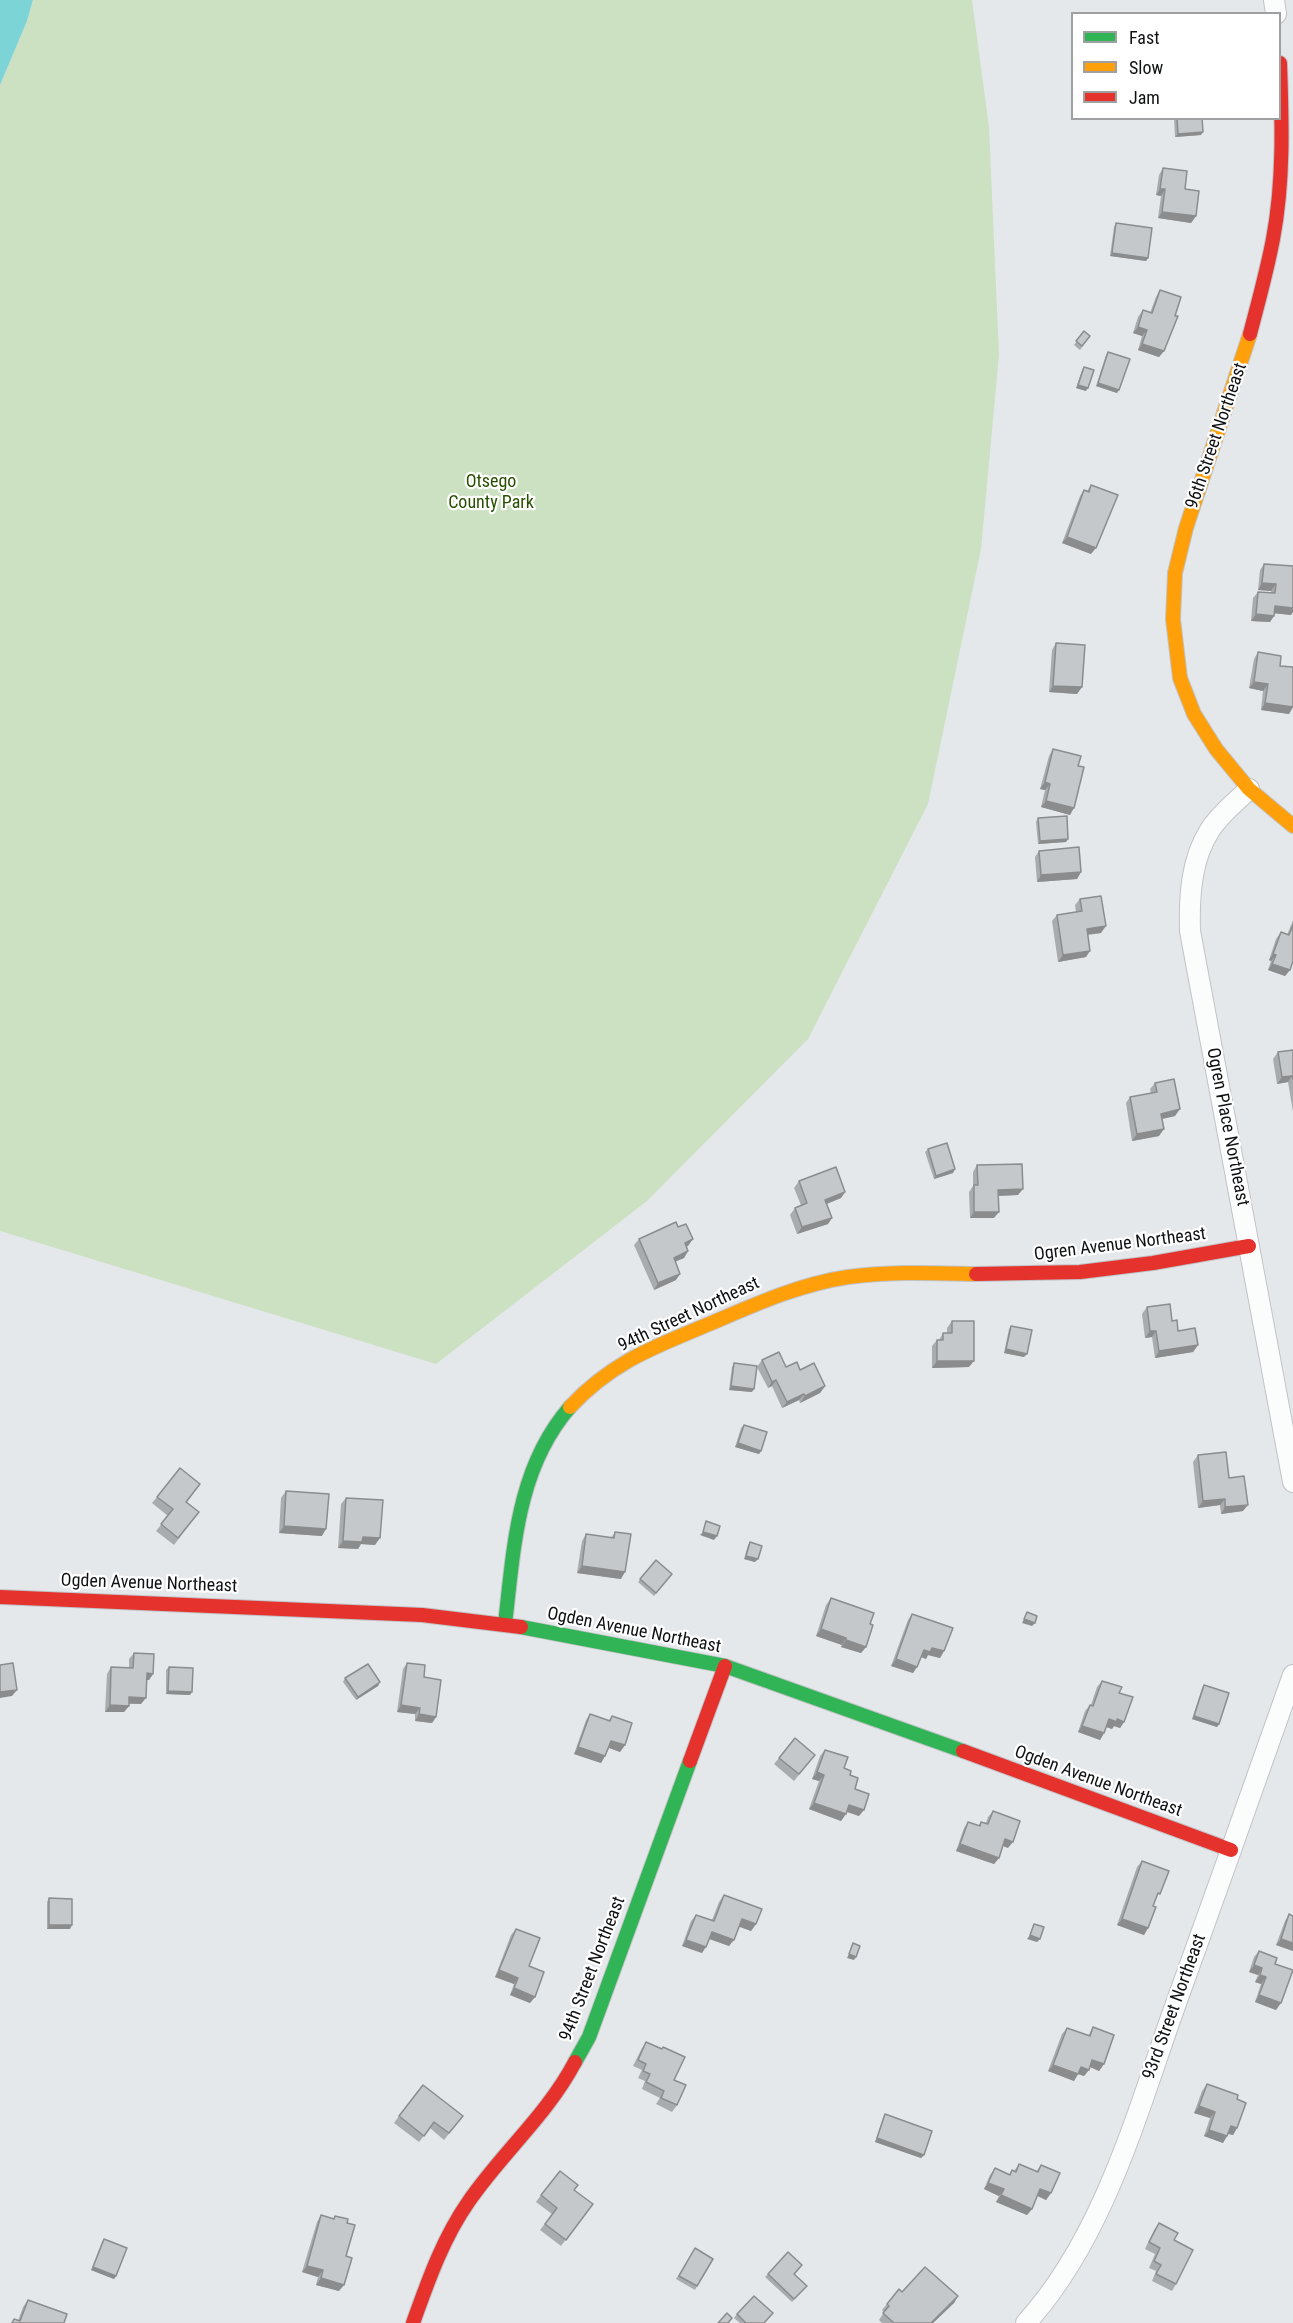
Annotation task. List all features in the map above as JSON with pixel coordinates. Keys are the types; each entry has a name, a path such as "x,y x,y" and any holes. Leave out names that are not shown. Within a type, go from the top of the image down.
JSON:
{"street":[{"name":"96th Street Northeast","path":"1281,96 1279,196 1273,240 1246,351 1186,528 1175,573 1173,619 1180,678 1194,714 1216,749 1249,789 1293,826"},
{"name":"Ogren Place Northeast","path":"1249,789 1209,830 1200,852 1189,900 1190,931 1293,1482"},
{"name":"Ogren Avenue Northeast","path":"959,1274 1058,1274 1249,1246"},
{"name":"94th Street Northeast","path":"506,1624 521,1501 528,1475 543,1443 560,1416 585,1391 635,1356 785,1291 834,1280 871,1275 959,1274"},
{"name":"Ogden Avenue Northeast","path":"0,1597 422,1615 506,1624 725,1666 872,1717 1231,1850"},
{"name":"94th Street Northeast","path":"413,2323 441,2252 466,2205 495,2165 544,2110 569,2074 589,2037 725,1666"},
{"name":"93rd Street Northeast","path":"1026,2323 1077,2255 1102,2206 1293,1675"}],"green space":[{"name":"Otsego County Park","path":"33,0 972,0 989,127 999,355 981,549 928,804 808,1039 647,1201 436,1364 0,1231 0,85 27,21"}],"water":[{"path":"0,0 33,0 27,21 0,85"}],"building":[{"path":"1177,120 1202,120 1203,132 1178,134"},
{"path":"1163,168 1187,171 1185,189 1199,191 1196,216 1162,212 1165,189 1160,189"},
{"path":"1116,223 1152,228 1148,258 1112,253"},
{"path":"1160,290 1181,297 1175,316 1178,316 1164,351 1142,344 1147,330 1138,327 1143,310 1152,313"},
{"path":"1084,331 1090,336 1082,346 1076,341"},
{"path":"1108,352 1130,359 1119,390 1098,383"},
{"path":"1084,367 1094,370 1088,388 1078,385"},
{"path":"1091,485 1118,495 1096,548 1067,537 1084,490 1089,492"},
{"path":"1264,564 1293,566 1293,608 1275,606 1274,616 1256,614 1258,592 1275,593 1276,584 1262,583"},
{"path":"1056,643 1085,645 1082,687 1053,686"},
{"path":"1258,652 1281,656 1280,666 1293,667 1293,707 1265,703 1268,684 1254,682"},
{"path":"1053,749 1081,756 1078,766 1084,767 1074,808 1046,801 1050,784 1045,782"},
{"path":"1067,816 1068,839 1040,841 1038,818"},
{"path":"1079,847 1081,872 1041,875 1039,851"},
{"path":"1101,896 1106,926 1087,929 1090,951 1063,955 1057,915 1082,911 1080,899"},
{"path":"1293,925 1293,961 1290,970 1272,964 1281,932 1289,935"},
{"path":"1293,1050 1293,1079 1292,1076 1282,1077 1278,1052"},
{"path":"1174,1079 1180,1109 1161,1114 1164,1129 1137,1134 1130,1097 1157,1092 1155,1083"},
{"path":"947,1143 955,1169 936,1176 928,1149"},
{"path":"1022,1164 1023,1189 998,1190 999,1212 974,1212 974,1185 978,1185 977,1165"},
{"path":"836,1167 845,1192 825,1200 832,1218 802,1227 795,1208 807,1203 799,1181"},
{"path":"676,1222 678,1227 686,1224 693,1239 685,1243 688,1251 674,1258 680,1274 658,1283 639,1239"},
{"path":"1170,1304 1172,1321 1177,1320 1178,1331 1195,1328 1198,1345 1159,1351 1156,1331 1150,1331 1147,1307"},
{"path":"952,1321 974,1321 974,1361 937,1361 937,1340 943,1340 943,1333 952,1333"},
{"path":"1011,1326 1032,1330 1027,1354 1006,1349"},
{"path":"779,1352 786,1367 797,1362 800,1370 814,1363 825,1386 787,1402 776,1380 772,1382 762,1360"},
{"path":"734,1363 757,1366 754,1389 731,1386"},
{"path":"744,1425 767,1432 761,1451 738,1443"},
{"path":"1226,1452 1229,1478 1244,1476 1248,1505 1225,1507 1225,1499 1203,1501 1198,1455"},
{"path":"180,1468 200,1484 186,1502 199,1512 178,1538 161,1524 173,1509 157,1497"},
{"path":"286,1491 329,1494 326,1529 284,1526"},
{"path":"346,1498 383,1500 380,1538 363,1537 362,1542 343,1541"},
{"path":"706,1521 720,1526 717,1536 703,1532"},
{"path":"615,1532 631,1534 625,1572 582,1566 586,1534 614,1538"},
{"path":"750,1542 762,1546 758,1559 746,1556"},
{"path":"656,1560 672,1574 656,1593 640,1579"},
{"path":"831,1598 874,1613 866,1647 821,1629"},
{"path":"1027,1612 1037,1616 1035,1623 1024,1619"},
{"path":"912,1614 953,1628 944,1651 932,1648 930,1652 924,1650 917,1667 896,1659"},
{"path":"134,1653 154,1654 153,1674 147,1673 146,1698 129,1697 129,1706 110,1705 111,1667 133,1668"},
{"path":"13,1663 17,1690 0,1692 0,1665"},
{"path":"407,1663 425,1665 424,1677 441,1680 436,1717 419,1714 420,1708 401,1705"},
{"path":"368,1664 380,1682 358,1697 345,1678"},
{"path":"169,1667 193,1668 192,1692 168,1691"},
{"path":"1102,1681 1122,1687 1119,1693 1133,1697 1124,1722 1109,1719 1104,1733 1082,1726 1090,1705 1093,1706"},
{"path":"1204,1685 1229,1693 1219,1724 1194,1716"},
{"path":"590,1714 610,1721 612,1716 632,1723 625,1745 611,1741 605,1756 578,1747"},
{"path":"795,1738 815,1755 799,1774 779,1758"},
{"path":"825,1750 848,1757 844,1768 851,1771 850,1775 858,1778 855,1789 869,1794 864,1810 849,1805 846,1814 814,1803 824,1775 817,1772"},
{"path":"993,1811 1020,1821 1013,1842 1005,1839 999,1858 960,1844 968,1822 980,1826 981,1822 988,1824"},
{"path":"1142,1861 1169,1871 1153,1906 1156,1907 1148,1928 1122,1919"},
{"path":"724,1895 762,1909 756,1924 742,1919 734,1940 712,1932 706,1947 686,1940 696,1915 714,1921"},
{"path":"49,1898 72,1899 72,1925 49,1925"},
{"path":"1289,1914 1293,1916 1293,1943 1281,1939"},
{"path":"1034,1924 1044,1927 1040,1939 1030,1935"},
{"path":"516,1929 540,1938 529,1966 544,1972 535,1997 514,1988 518,1978 499,1970"},
{"path":"853,1943 860,1946 856,1957 849,1954"},
{"path":"1259,1951 1277,1958 1275,1964 1293,1970 1281,2003 1259,1995 1266,1977 1260,1975 1262,1968 1254,1965"},
{"path":"1093,2027 1114,2035 1104,2064 1092,2060 1089,2070 1081,2067 1078,2074 1053,2065 1067,2028 1090,2036"},
{"path":"646,2042 685,2057 674,2080 686,2085 677,2105 661,2098 664,2091 646,2082 650,2074 643,2071 646,2064 638,2060"},
{"path":"1207,2084 1238,2095 1237,2099 1246,2103 1237,2128 1231,2126 1227,2136 1209,2130 1215,2112 1199,2106"},
{"path":"423,2085 463,2116 449,2133 434,2122 424,2136 399,2116"},
{"path":"885,2114 932,2131 924,2155 877,2138"},
{"path":"1019,2164 1038,2172 1041,2165 1060,2173 1051,2193 1040,2189 1032,2209 1001,2195 1004,2189 988,2183 995,2168 1010,2175 1012,2170 1016,2172"},
{"path":"560,2171 578,2185 574,2190 593,2204 566,2240 545,2224 557,2208 541,2195"},
{"path":"321,2215 334,2219 335,2216 348,2219 347,2223 355,2225 346,2256 352,2258 344,2285 321,2278 323,2270 307,2266"},
{"path":"1159,2223 1178,2233 1174,2240 1193,2250 1176,2284 1156,2274 1161,2265 1154,2261 1160,2248 1149,2242"},
{"path":"104,2239 127,2248 116,2276 93,2267"},
{"path":"695,2248 713,2259 697,2286 679,2276"},
{"path":"788,2252 802,2265 794,2274 807,2286 794,2299 768,2274"},
{"path":"925,2267 958,2296 931,2323 894,2323 883,2313 889,2306 887,2304 899,2289 902,2292"},
{"path":"754,2296 773,2313 764,2323 746,2323 737,2314"},
{"path":"28,2300 67,2314 64,2323 12,2323 14,2319 20,2321"},
{"path":"727,2313 732,2318 728,2323 718,2323"}],"traffic: fast":[{"path":"505,1624 516,1538 529,1482 552,1431 570,1407"},
{"path":"521,1627 725,1666 963,1751"},
{"path":"575,2062 589,2037 690,1761"}],"traffic: slow":[{"path":"1250,334 1186,528 1175,573 1173,619 1180,678 1194,714 1216,749 1249,789 1293,826"},
{"path":"570,1407 603,1377 637,1356 797,1289 831,1280 864,1275 976,1274"}],"traffic: jam":[{"path":"1250,334 1277,217 1281,173 1281,96"},
{"path":"976,1274 1080,1272 1153,1263 1249,1246"},
{"path":"0,1597 422,1615 521,1627"},
{"path":"690,1761 725,1666"},
{"path":"963,1751 1231,1850"},
{"path":"413,2323 437,2260 460,2215 482,2183 538,2117 575,2062"}]}
